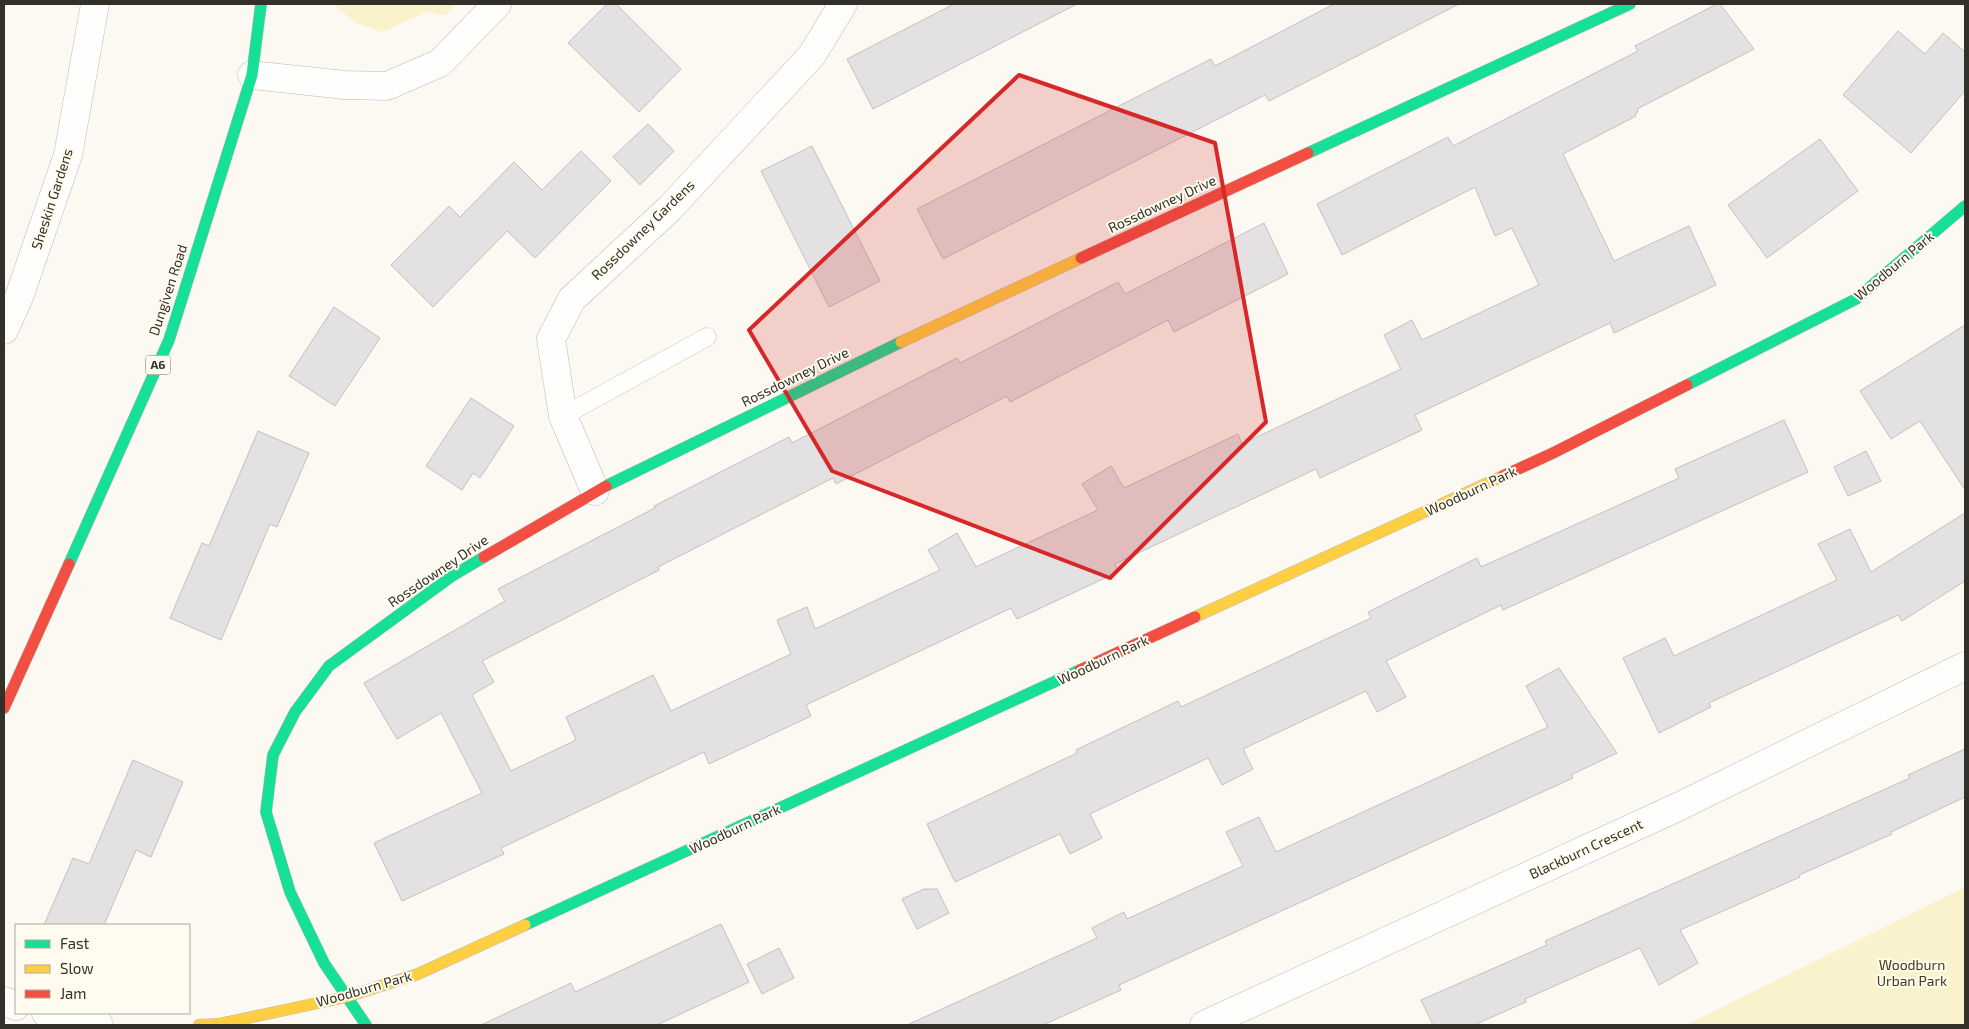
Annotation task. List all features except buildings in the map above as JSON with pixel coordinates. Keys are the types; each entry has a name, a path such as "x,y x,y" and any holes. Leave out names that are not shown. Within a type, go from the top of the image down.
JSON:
{"main road":[{"name":"Dungiven Road","path":"4,708 169,340 252,74 260,4"},
{"name":"Rossdowney Drive","path":"366,1025 324,963 290,892 266,812 272,755 295,712 329,666 452,576 595,491 950,318 1630,4"},
{"name":"Woodburn Park","path":"199,1025 219,1024 346,997 418,974 1553,453 1856,299 1965,206"}],"street":[{"name":"Sheskin Gardens","path":"4,330 19,297 68,156 95,4"},
{"path":"252,74 344,85 387,86 440,63 497,4"},
{"name":"Rossdowney Gardens","path":"595,491 563,416 551,339 572,299 669,208 812,55 843,4"},
{"name":"Blackburn Crescent","path":"1204,1025 1680,806 1965,666"},
{"path":"50,1014 99,1025"}],"lane":[{"path":"563,416 707,337"}],"highlighted area":[{"path":"1019,75 1215,143 1266,422 1110,578 832,471 749,330"}],"green space":[{"path":"333,4 456,4 446,15 429,11 382,32 356,23"},
{"name":"Woodburn Urban Park","path":"1965,887 1965,1025 1686,1025"}],"traffic: fast":[{"path":"69,564 169,340 252,75 261,4"},
{"path":"1308,153 1630,4"},
{"path":"1687,385 1856,299 1965,206"},
{"path":"606,486 901,342"},
{"path":"366,1025 324,963 290,892 266,812 273,755 295,712 329,666 452,576 484,557"},
{"path":"525,925 1080,670"}],"traffic: slow":[{"path":"901,342 1081,258"},
{"path":"1195,617 1503,476"},
{"path":"199,1025 219,1024 346,997 418,974 525,925"}],"traffic: jam":[{"path":"1081,258 1308,153"},
{"path":"1503,476 1553,453 1687,385"},
{"path":"484,557 606,486"},
{"path":"4,708 69,564"},
{"path":"1080,670 1195,617"}]}
